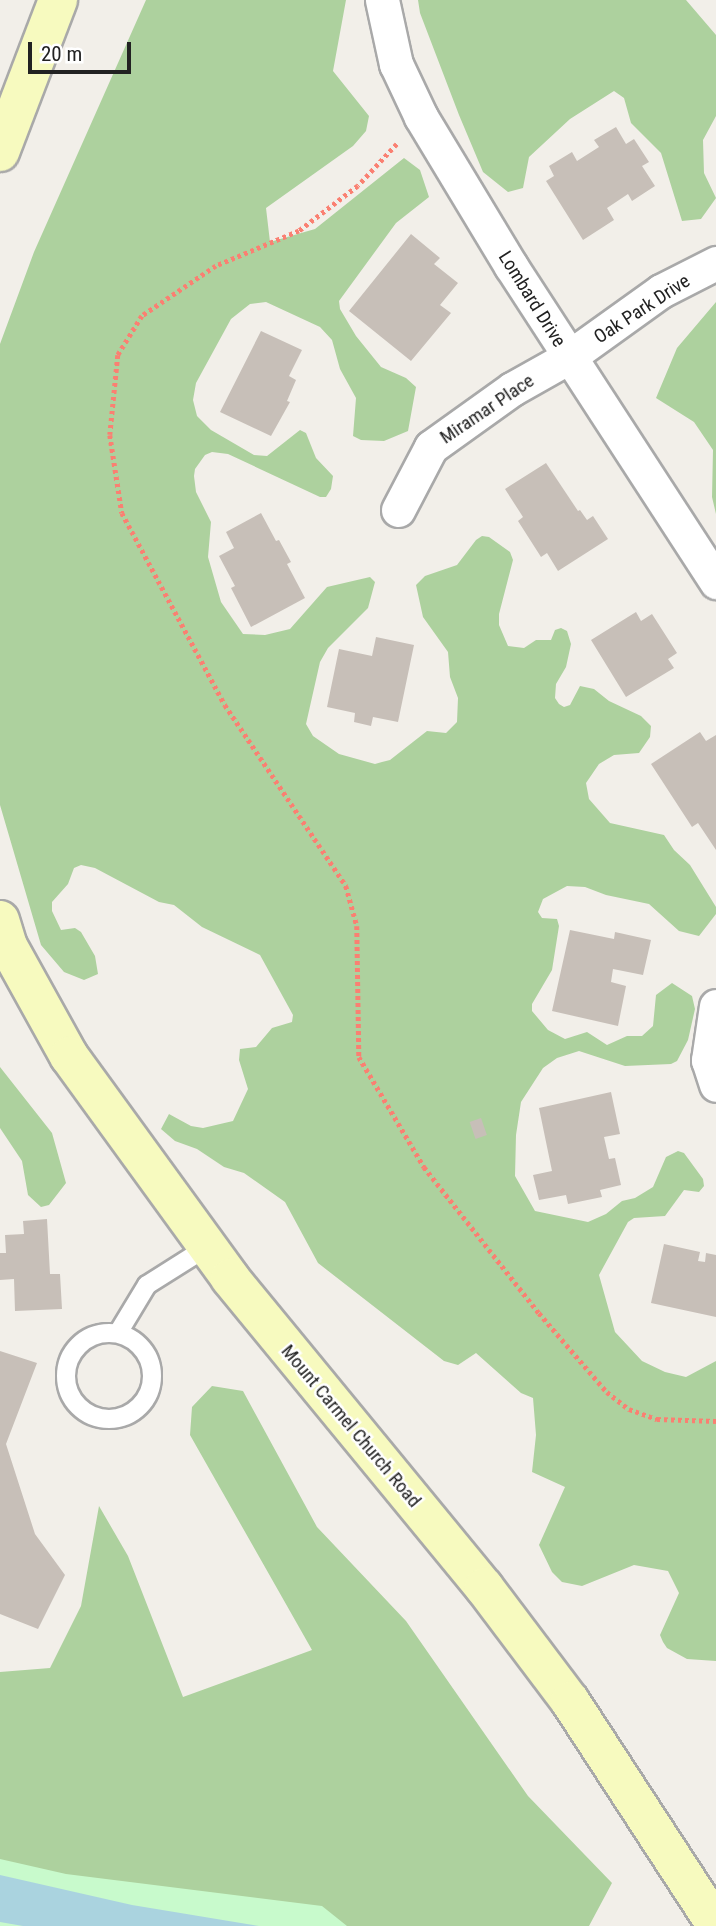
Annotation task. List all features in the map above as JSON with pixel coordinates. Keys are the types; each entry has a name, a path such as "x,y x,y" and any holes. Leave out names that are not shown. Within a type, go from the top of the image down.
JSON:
{"main road":[{"path":"0,152 58,0"},
{"name":"Mount Carmel Church Road","path":"3,939 69,1056 207,1247 484,1587 570,1701 716,1925"}],"street":[{"name":"Lombard Drive","path":"382,0 396,64 421,117 569,357 716,582"},
{"name":"Oak Park Drive","path":"569,357 661,292 716,263"},
{"name":"Miramar Place","path":"398,510 431,447 512,389 569,357"},
{"path":"716,1006 708,1060 716,1085"}],"lane":[{"path":"117,1334 147,1286 207,1247"},
{"path":"104,1333 117,1334 143,1348 151,1361 151,1391 138,1409 118,1419 104,1419 79,1408 66,1383 66,1370 70,1356 79,1345 104,1333"}],"path":[{"path":"421,117 358,186 299,231 216,266 142,316 118,355 110,435 122,513 225,705 346,886 357,926 359,1057 424,1167 539,1313 607,1392 629,1409 657,1419 716,1420"}],"green space":[{"path":"146,0 346,0 333,71 369,116 366,131 353,146 266,208 270,242 315,229 404,158 420,170 429,197 396,223 339,301 340,309 356,336 381,367 406,378 416,387 408,431 384,441 361,440 353,436 356,398 340,369 332,340 320,327 266,302 250,304 231,319 196,383 193,400 197,416 211,430 254,455 267,456 300,430 306,433 316,458 333,476 331,489 326,497 320,497 228,454 212,452 205,455 195,469 194,476 196,492 211,522 208,557 221,602 243,634 265,635 290,629 327,587 370,577 375,582 368,608 328,648 320,662 306,724 313,736 339,754 375,764 390,760 427,731 446,733 457,722 458,698 450,677 448,652 423,617 416,585 425,576 457,565 476,540 482,536 489,537 510,552 513,560 499,614 499,625 508,646 524,648 536,640 551,640 555,630 561,628 567,631 571,644 566,667 556,684 555,698 559,704 564,707 570,705 580,686 594,689 609,701 641,716 651,726 650,737 639,753 614,755 599,764 586,783 589,799 610,823 664,835 674,850 690,865 716,907 716,914 699,936 679,931 649,904 606,895 585,887 567,886 543,899 538,912 542,918 557,919 559,926 552,970 532,1004 532,1011 548,1030 565,1039 587,1032 607,1045 627,1036 642,1036 653,1026 656,995 672,983 692,996 695,1009 688,1040 677,1061 671,1064 625,1066 579,1051 557,1058 543,1068 521,1102 516,1135 515,1176 535,1211 588,1222 606,1214 622,1201 635,1198 653,1187 666,1157 678,1151 684,1153 703,1179 704,1186 699,1192 684,1190 665,1216 634,1218 628,1222 599,1275 615,1332 642,1361 665,1372 686,1377 716,1361 716,1661 687,1659 667,1648 663,1642 660,1635 679,1593 668,1571 634,1565 582,1586 562,1582 552,1572 539,1545 565,1487 532,1472 536,1435 533,1398 521,1393 476,1353 458,1365 444,1361 318,1263 285,1202 244,1173 224,1167 197,1149 175,1141 161,1129 169,1114 191,1126 203,1128 233,1121 248,1089 239,1060 240,1049 256,1047 272,1028 292,1022 293,1015 260,955 202,927 174,905 159,902 95,868 81,865 74,868 68,884 52,902 52,911 61,930 75,928 81,932 95,956 98,974 84,980 64,972 41,945 0,805 0,344 34,252"},
{"path":"418,0 686,0 716,35 716,116 703,140 704,173 716,198 701,219 682,221 661,153 631,123 624,98 614,91 570,119 529,157 523,188 508,192 483,172 420,13"},
{"path":"716,302 716,514 712,497 713,450 694,422 656,398 677,348"},
{"path":"0,1067 52,1133 66,1183 49,1205 41,1207 28,1195 22,1161 0,1128"},
{"path":"212,1386 243,1391 317,1527 406,1621 528,1796 612,1883 589,1926 0,1926 0,1672 50,1668 81,1606 99,1506 128,1556 183,1697 312,1650 190,1435 192,1407"},
{"path":"0,1859 66,1874 322,1906 347,1926 0,1926"}],"water":[{"path":"0,1875 132,1905 259,1926 23,1926 0,1922"}],"building":[{"path":"616,127 626,144 634,139 649,162 642,166 655,186 632,201 628,194 607,208 614,220 583,240 546,181 554,176 549,166 572,152 577,161 599,147 594,140"},
{"path":"411,234 440,258 434,264 458,283 440,305 451,313 411,361 349,311"},
{"path":"261,331 302,350 289,376 296,380 287,401 290,402 271,436 220,412"},
{"path":"546,463 578,511 580,510 587,520 593,516 608,539 558,571 547,553 541,557 518,521 523,517 505,489"},
{"path":"261,513 291,562 287,564 305,598 251,627 231,588 235,586 219,556 234,548 226,532"},
{"path":"636,612 641,621 652,614 677,653 668,659 674,668 626,697 591,640"},
{"path":"376,637 414,645 398,722 373,717 371,726 354,722 355,713 327,707 339,649 372,656"},
{"path":"700,732 706,741 716,735 716,850 698,823 692,827 651,764"},
{"path":"570,930 614,939 615,932 651,940 643,975 613,969 611,982 626,986 618,1026 552,1011"},
{"path":"611,1092 620,1134 604,1137 609,1159 615,1158 621,1185 600,1190 602,1197 568,1204 566,1195 539,1200 533,1175 552,1171 539,1108"},
{"path":"481,1118 487,1135 476,1139 470,1122"},
{"path":"47,1219 50,1274 60,1274 62,1309 15,1311 14,1279 0,1280 0,1253 6,1253 5,1235 24,1234 23,1221"},
{"path":"664,1244 700,1252 698,1261 705,1262 706,1253 716,1255 716,1317 651,1303"},
{"path":"0,1351 37,1363 6,1444 35,1534 65,1575 38,1629 0,1614"}]}
